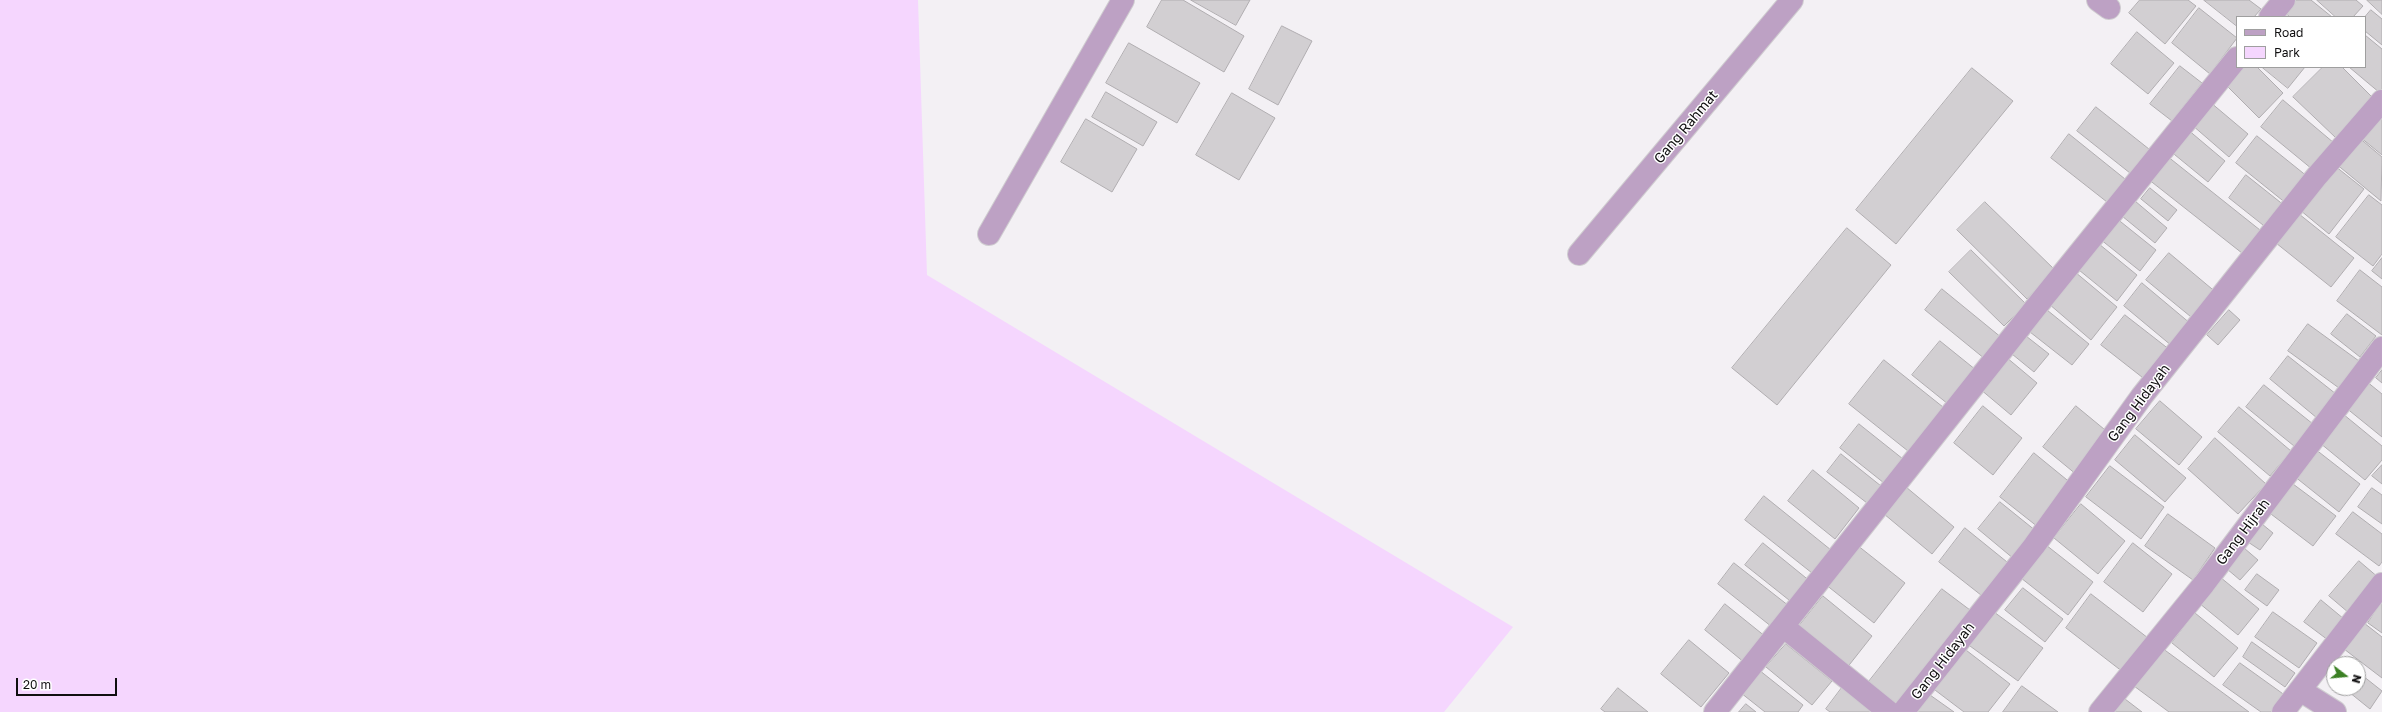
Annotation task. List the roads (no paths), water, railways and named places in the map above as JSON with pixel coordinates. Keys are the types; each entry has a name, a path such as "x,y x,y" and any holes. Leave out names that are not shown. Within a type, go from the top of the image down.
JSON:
{"street":[{"path":"989,234 1123,0"},
{"name":"Gang Rahmat","path":"1579,254 1792,0"},
{"path":"2271,16 2284,0"},
{"path":"1715,712 1784,627 2044,297 2236,59"},
{"name":"Gang Hidayah","path":"1903,712 2034,546 2142,396 2317,176 2382,101"},
{"name":"Gang Hijrah","path":"2100,712 2204,584 2382,348"},
{"path":"2284,712 2382,584"},
{"path":"1784,627 1889,712"},
{"path":"2300,690 2335,712"}]}
